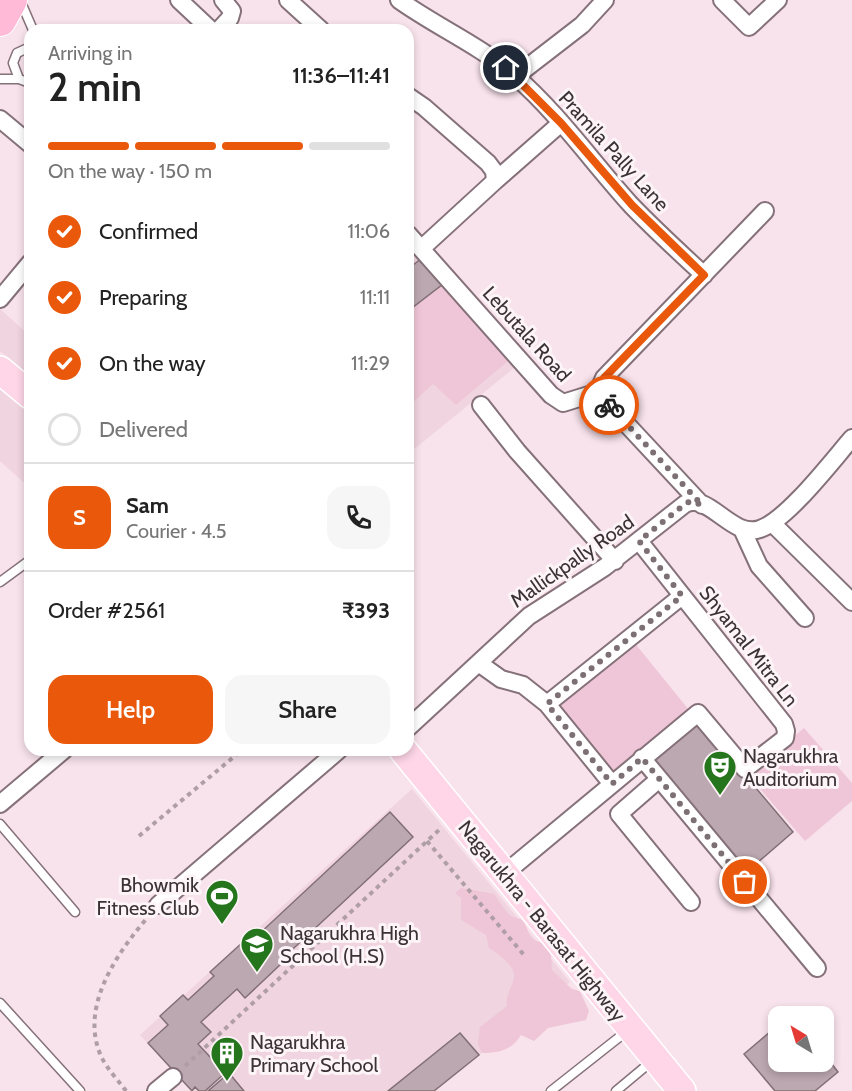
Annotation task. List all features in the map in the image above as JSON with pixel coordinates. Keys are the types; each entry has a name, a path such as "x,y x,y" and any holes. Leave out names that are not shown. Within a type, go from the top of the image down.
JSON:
{"highway":[{"path":"0,20 11,0"}],"main road":[{"path":"0,370 24,390"},
{"name":"Nagarukhra - Barasat Highway","path":"408,756 682,1091"}],"street":[{"path":"179,0 205,24"},
{"path":"223,0 232,11 224,24"},
{"path":"288,0 314,24"},
{"name":"Pramila Pally Lane","path":"399,0 426,19 479,48 516,76 561,123 632,205 704,275"},
{"path":"516,76 582,25 605,0"},
{"path":"722,0 749,27 778,0"},
{"path":"414,100 488,163 494,171 495,182"},
{"path":"0,119 24,139"},
{"path":"422,248 561,123"},
{"path":"765,211 604,378 600,387 605,401 702,505 742,530 760,530 772,523 852,438"},
{"name":"Lebutala Road","path":"414,240 551,395 562,403 592,394 605,401"},
{"path":"0,299 24,270"},
{"path":"481,405 517,451 615,561"},
{"name":"Mallickpally Road","path":"414,723 480,664 529,616 615,561 685,504 691,501 702,505"},
{"path":"772,523 852,602"},
{"path":"742,530 759,566 805,618"},
{"name":"Shyamal Mitra Ln","path":"504,874 698,713 745,769 785,738 784,724 639,541"},
{"path":"547,704 682,596"},
{"path":"480,664 501,679 523,685 547,704 612,784"},
{"path":"0,804 57,756"},
{"path":"158,905 332,756"},
{"path":"642,758 817,968"},
{"path":"658,780 619,814 691,902"},
{"path":"156,1091 173,1077"}],"lane":[{"path":"20,0 30,24"},
{"path":"19,79 13,69 14,58 24,48"},
{"path":"0,79 24,81"},
{"path":"0,582 24,564"},
{"path":"0,824 75,912"},
{"path":"0,1003 80,1091"},
{"path":"551,1091 630,1029"},
{"path":"616,1091 655,1059"}],"path":[{"path":"139,836 235,756"},
{"path":"173,1077 456,814"},
{"path":"427,841 524,955"},
{"path":"126,1091 101,1056 96,1038 96,1015 101,989 115,958 158,905"}],"shaded area":[{"path":"420,251 520,363 414,449 414,256"},
{"path":"444,284 508,361 456,405 433,384 414,401 414,307"},
{"path":"0,309 24,331 24,371 0,351"},
{"path":"0,387 24,408 24,483 0,461"},
{"path":"633,641 689,710 611,774 555,705"},
{"path":"804,728 852,783 852,801 805,841 748,775"},
{"name":"Nagarukhra High School (H.S)","path":"412,789 570,982 435,1091 194,1091 140,1035"},
{"path":"461,888 494,894 510,915 522,920 531,937 543,943 551,955 552,970 572,989 580,991 589,1011 586,1020 548,1028 534,1041 521,1035 514,1044 504,1050 482,1053 478,1044 480,1027 507,1006 514,973 505,960 489,948 486,935 461,920 461,898 455,893"}],"building":[{"path":"422,258 443,284 414,306 414,264"},
{"name":"Nagarukhra Auditorium","path":"697,718 793,832 743,875 647,760"},
{"path":"390,812 413,837 280,961 282,963 245,998 237,989 201,1022 211,1032 198,1044 225,1073 205,1091 199,1091 195,1087 192,1091 148,1043 168,1025 160,1016 183,995 188,1000 214,976 210,972 255,931 258,935"},
{"path":"460,1033 479,1055 434,1091 388,1091"},
{"path":"768,1034 768,1072 834,1072 834,1067 838,1072 815,1091 775,1091 744,1054"},
{"name":"Nagarukhra Primary School","path":"229,1073 244,1091 208,1091"}],"way so far":[{"path":"609,405 702,505 691,501 685,504 639,541 682,596 547,704 612,784 642,758 745,882"}],"place":[{"name":"Nagarukhra Auditorium","path":"720,796"},
{"name":"Bhowmik Fitness Club","path":"222,925"},
{"name":"Nagarukhra High School (H.S)","path":"257,973"},
{"name":"Nagarukhra Primary School","path":"227,1082"}],"route":[{"path":"506,68 545,105 632,205 704,275 604,378 600,387 609,405"}]}
